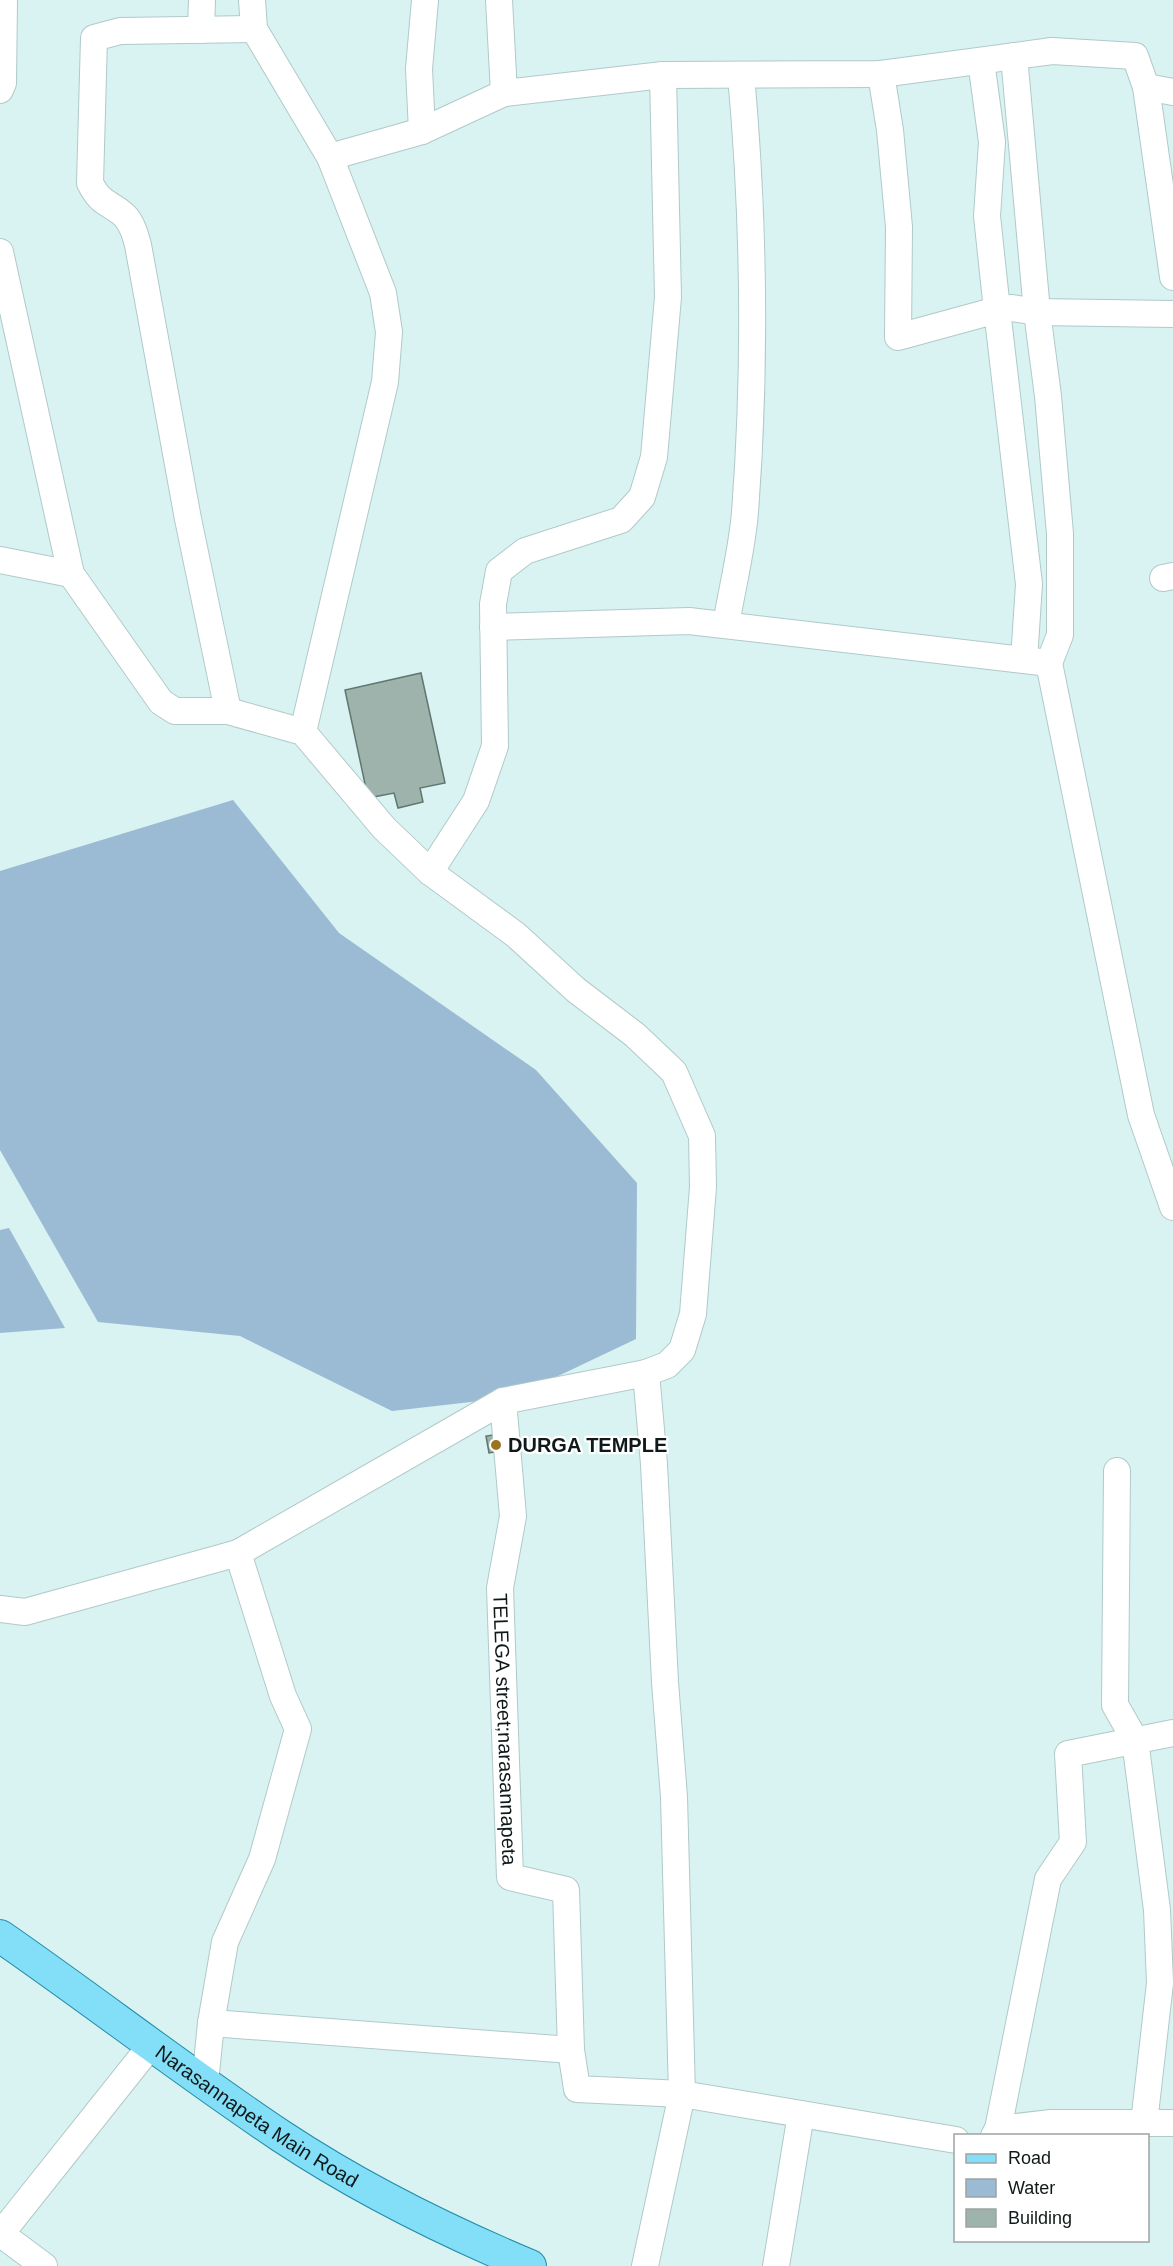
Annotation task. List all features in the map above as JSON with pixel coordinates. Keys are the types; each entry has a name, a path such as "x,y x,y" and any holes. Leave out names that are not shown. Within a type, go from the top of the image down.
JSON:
{"main road":[{"name":"Narasannapeta Main Road","path":"0,1936 282,2136 351,2179 484,2247 530,2266"}],"street":[{"path":"0,90 3,83 1,59 4,0"},
{"path":"201,30 202,0"},
{"path":"252,0 254,29 330,157 383,293 389,332 385,382 303,732"},
{"path":"422,131 419,69 425,0"},
{"path":"499,0 504,93"},
{"path":"228,711 188,519 138,245 133,228 124,215 97,196 90,183 94,38 120,31 254,29"},
{"path":"330,157 422,131 504,93 663,75 881,74 1052,51 1135,56 1146,87 1173,277"},
{"path":"1014,56 1060,534 1060,635 1049,663 1141,1114 1173,1207"},
{"path":"981,61 992,142 987,216 1029,584 1024,660"},
{"path":"881,74 890,130 899,227 898,337 1012,308 1037,312 1173,314"},
{"path":"430,872 476,801 495,746 493,604 500,571 525,551 621,520 642,497 654,457 668,297 663,75"},
{"path":"726,625 744,515 752,355 751,237 741,75"},
{"path":"1146,87 1173,92"},
{"path":"0,252 71,574 161,702 175,711 228,711 303,732 384,828 430,872 516,935 576,990 635,1035 674,1072 702,1136 703,1187 693,1314 682,1350 667,1365 646,1373 503,1401 238,1553 25,1612 0,1609"},
{"path":"0,560 71,574"},
{"path":"493,627 689,621 1049,663"},
{"path":"645,2266 682,2094 674,1797 665,1682 654,1464 646,1373"},
{"name":"TELEGA street;narasannapeta","path":"503,1401 513,1516 500,1588 510,1877 566,1890 571,2050 577,2089 682,2094"},
{"path":"1117,1471 1115,1705 1135,1740 1157,1910 1160,1983 1144,2123"},
{"path":"206,2083 211,2023 225,1942 262,1859 298,1729 283,1696 238,1553"},
{"path":"1173,1733 1068,1754 1073,1842 1048,1879 996,2132 1051,2123 1173,2123"},
{"path":"211,2023 571,2050"},
{"path":"44,2266 1,2234 152,2044"},
{"path":"682,2094 954,2140"},
{"path":"776,2266 801,2114"}],"water":[{"path":"233,800 339,933 536,1070 637,1183 636,1339 514,1397 392,1411 240,1336 98,1322 0,1150 0,871"},
{"path":"9,1228 65,1328 0,1333 0,1230"}],"building":[{"path":"421,673 445,783 420,788 423,802 398,808 394,793 368,798 345,690"},
{"path":"499,1434 502,1451 489,1453 486,1436"}],"place":[{"name":"DURGA TEMPLE","path":"496,1445"}]}
